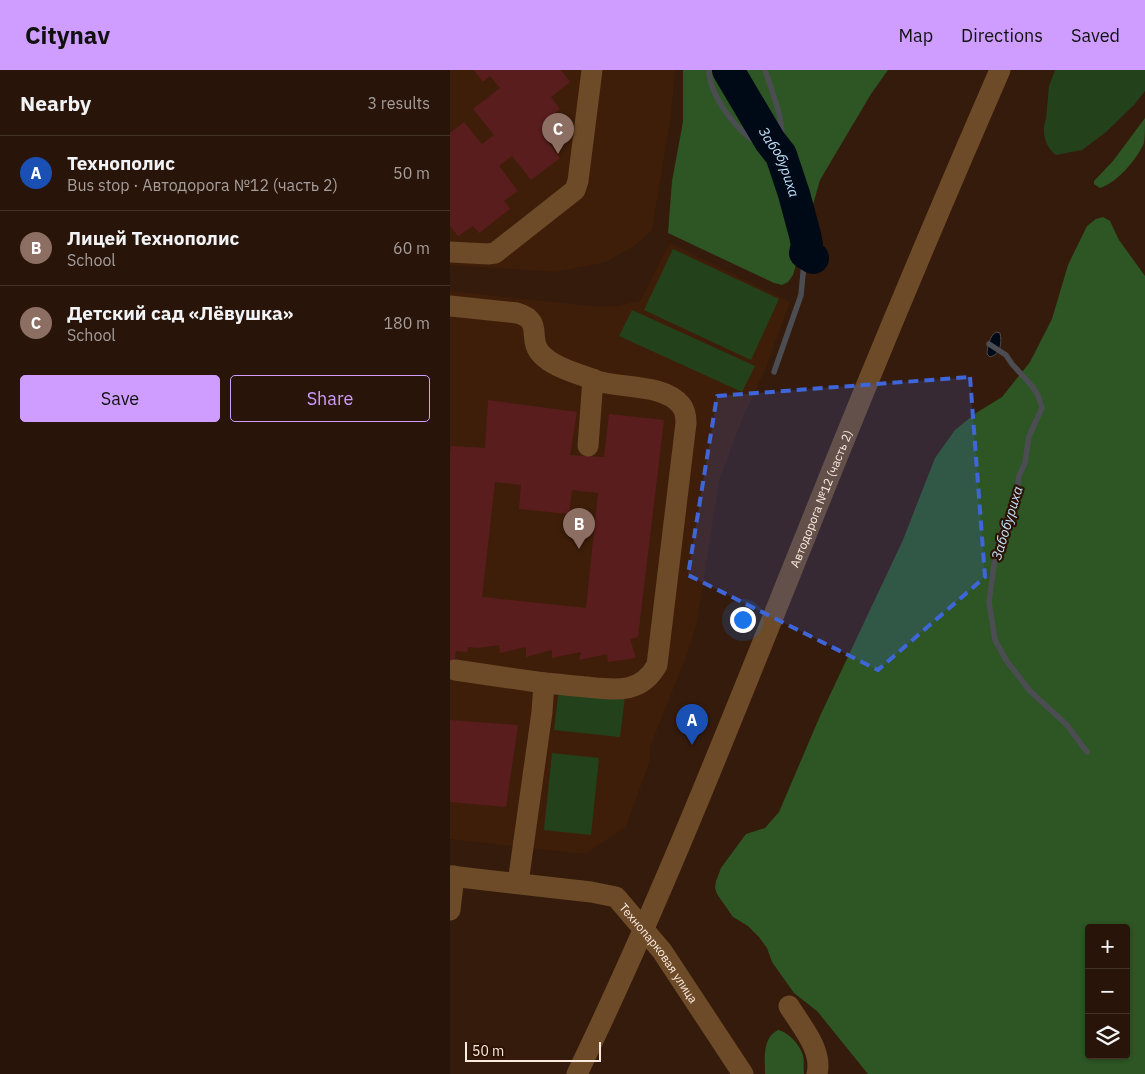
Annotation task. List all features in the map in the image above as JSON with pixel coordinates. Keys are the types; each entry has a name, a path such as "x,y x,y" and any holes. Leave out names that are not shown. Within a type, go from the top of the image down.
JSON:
{"street":[{"path":"450,252 495,253 575,190 578,182 592,70"},
{"name":"Автодорога №12 (часть 2)","path":"577,1074 620,984 666,879 879,355 1000,70"},
{"path":"450,306 525,315 534,326 535,342 542,355 555,364 593,379 661,392 682,405 686,423 657,666 652,674 644,682 631,688 615,690 544,683 455,670"},
{"path":"588,446 593,379"},
{"path":"518,883 542,712 544,683"},
{"path":"450,910 452,876"},
{"name":"Технопарковая улица","path":"452,876 591,892 616,898 662,951 743,1074"},
{"path":"789,1006 816,1052 819,1062 817,1074"}],"highlighted area":[{"path":"970,377 985,577 878,670 688,575 717,396"}],"shaded area":[{"path":"450,70 675,70 671,115 652,230 634,246 606,262 555,272 450,265"},
{"path":"670,243 790,302 764,372 743,417 720,478 697,621 688,652 650,747 650,760 626,827 585,854 450,839 450,291 591,306 616,306 640,301"},
{"path":"996,332 1000,333 1000,348 994,356 990,357 987,354 988,345"}],"green space":[{"path":"683,70 888,70 871,94 820,180 793,275 788,282 782,285 774,283 668,233 672,181 683,122"},
{"path":"1055,70 1145,70 1145,91 1134,105 1106,132 1082,150 1056,155 1049,148 1044,134 1049,86"},
{"path":"1145,118 1144,143 1137,156 1120,176 1113,181 1100,188 1094,184 1094,181 1113,161"},
{"path":"1103,217 1110,221 1119,240 1145,276 1145,1074 868,1074 817,1011 794,993 772,962 767,948 759,937 748,926 733,917 717,894 715,888 716,881 721,868 746,834 765,828 779,812 820,716 903,540 935,458 955,430 976,413 1002,397 1030,362 1052,319 1068,265 1087,226 1096,219"},
{"path":"673,249 779,299 751,360 644,310"},
{"path":"632,310 755,366 742,392 619,336"},
{"path":"559,688 625,696 620,737 554,730"},
{"path":"552,753 599,758 591,835 544,830"},
{"path":"778,1030 793,1039 798,1046 802,1053 804,1074 765,1074 767,1043 769,1038"}],"building":[{"path":"474,70 561,70 570,82 551,97 560,109 549,117 557,127 544,137 560,158 531,180 512,156 499,166 518,191 504,201 510,209 479,233 473,226 458,236 450,226 450,133 464,122 482,144 494,135 473,109 500,88 490,76 483,82"},
{"path":"488,400 577,412 570,455 604,457 609,414 664,420 638,637 630,639 636,658 608,662 607,654 579,660 581,652 552,658 552,650 526,657 526,647 500,653 499,645 478,648 468,647 467,652 456,651 450,682 451,446 485,448","holes":["495,482 521,485 519,509 569,514 572,490 598,493 586,608 482,597"]},
{"path":"450,720 518,725 506,807 450,802"}],"waterway":[{"path":"709,70 710,79 717,98 736,125 754,141 781,155 781,122 765,70"},
{"name":"Забобуриха","path":"728,70 770,141 781,155 805,235 807,245 805,253 813,258"},
{"path":"774,372 801,295 805,253"},
{"name":"Забобуриха","path":"989,344 1006,355 1032,386 1038,395 1042,408 1029,436 1025,463 1019,476 1016,497 1003,528 994,565 989,602 995,640 1006,660 1030,691 1067,725 1087,752"}],"place":[{"name":"Детский сад «Лёвушка»","path":"558,154"},
{"name":"Лицей Технополис","path":"579,549"},
{"name":"Технополис","path":"692,745"}]}
